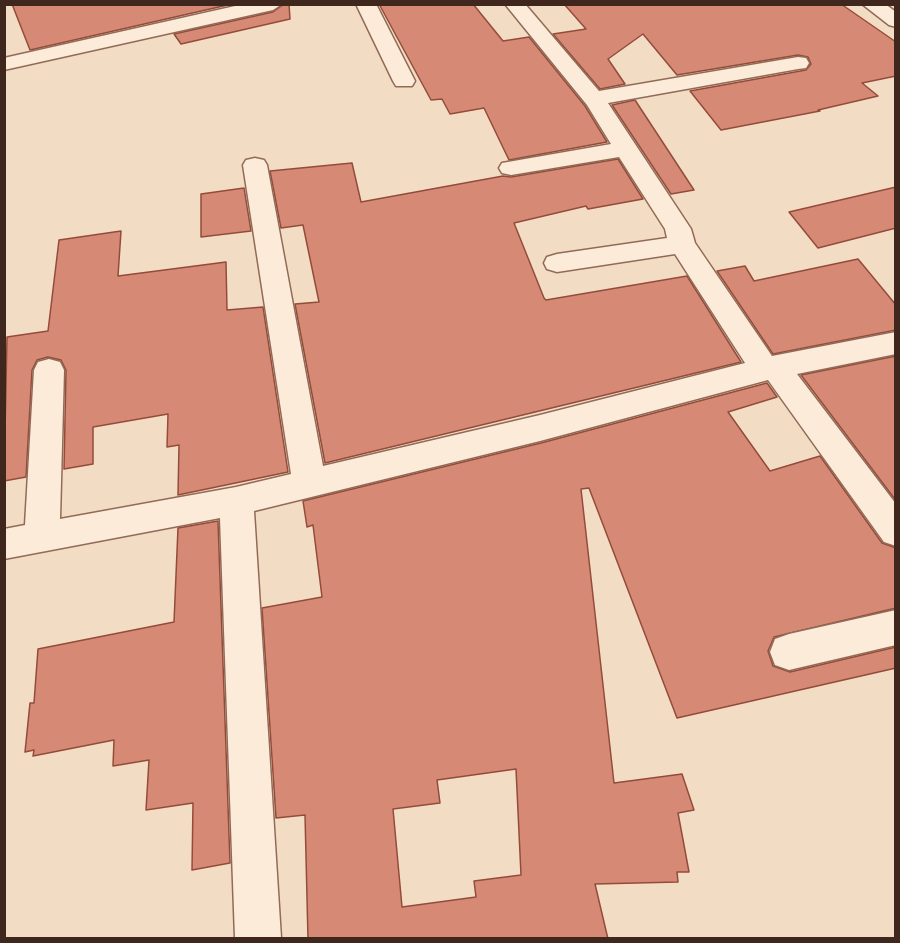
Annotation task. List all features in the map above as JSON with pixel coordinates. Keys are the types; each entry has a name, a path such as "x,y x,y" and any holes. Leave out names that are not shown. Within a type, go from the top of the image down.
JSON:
{"street":[{"path":"4,64 273,4"},
{"path":"366,4 404,81"},
{"path":"514,4 594,99 628,148 678,229 682,244 770,368 896,531"},
{"path":"871,4 896,21"},
{"path":"594,99 798,63"},
{"path":"511,168 628,148"},
{"path":"255,165 309,482"},
{"path":"557,263 682,244"},
{"path":"4,544 236,501 540,428 770,368 896,343"},
{"path":"42,538 49,370"},
{"path":"236,501 258,939"},
{"path":"789,652 896,627"}],"building":[{"path":"12,4 232,4 30,50"},
{"path":"284,4 289,4 290,19 181,44 174,34 273,12"},
{"path":"379,4 473,4 503,41 529,37 585,106 607,142 509,160 484,108 450,114 442,99 431,100"},
{"path":"564,4 841,4 896,42 896,76 862,83 878,96 818,110 820,111 721,130 690,91 806,70 811,64 808,57 798,55 677,75 643,34 608,59 625,84 600,89 553,34 586,29"},
{"path":"635,100 694,190 671,194 612,105"},
{"path":"618,159 643,199 588,209 586,206 514,223 544,298 546,300 687,276 741,362 325,463 295,304 319,302 303,225 281,228 270,171 352,163 361,202 503,176 511,177"},
{"path":"896,187 896,228 818,248 789,212"},
{"path":"244,188 251,231 201,237 201,194"},
{"path":"121,231 118,276 226,262 227,310 263,307 288,472 178,495 179,445 167,447 168,414 93,427 93,464 64,469 66,370 61,360 48,357 37,360 32,370 26,477 4,481 7,337 48,331 59,240"},
{"path":"858,259 896,305 896,330 773,354 717,271 745,266 754,281"},
{"path":"896,356 896,498 894,498 801,375"},
{"path":"767,383 777,397 728,412 770,471 820,456 882,543 896,548 896,608 774,637 768,651 773,666 790,672 896,647 896,668 677,718 589,488 581,489 614,783 682,774 694,810 678,813 689,872 677,872 678,882 595,884 608,939 308,939 305,815 276,818 262,608 322,597 313,525 307,527 303,501 541,443","holes":["516,769 521,875 474,881 476,897 402,907 393,809 440,803 437,780"]},
{"path":"218,521 230,863 192,870 193,803 146,810 149,760 113,766 114,740 33,756 34,750 25,752 30,703 34,703 38,649 174,622 178,528"}]}
